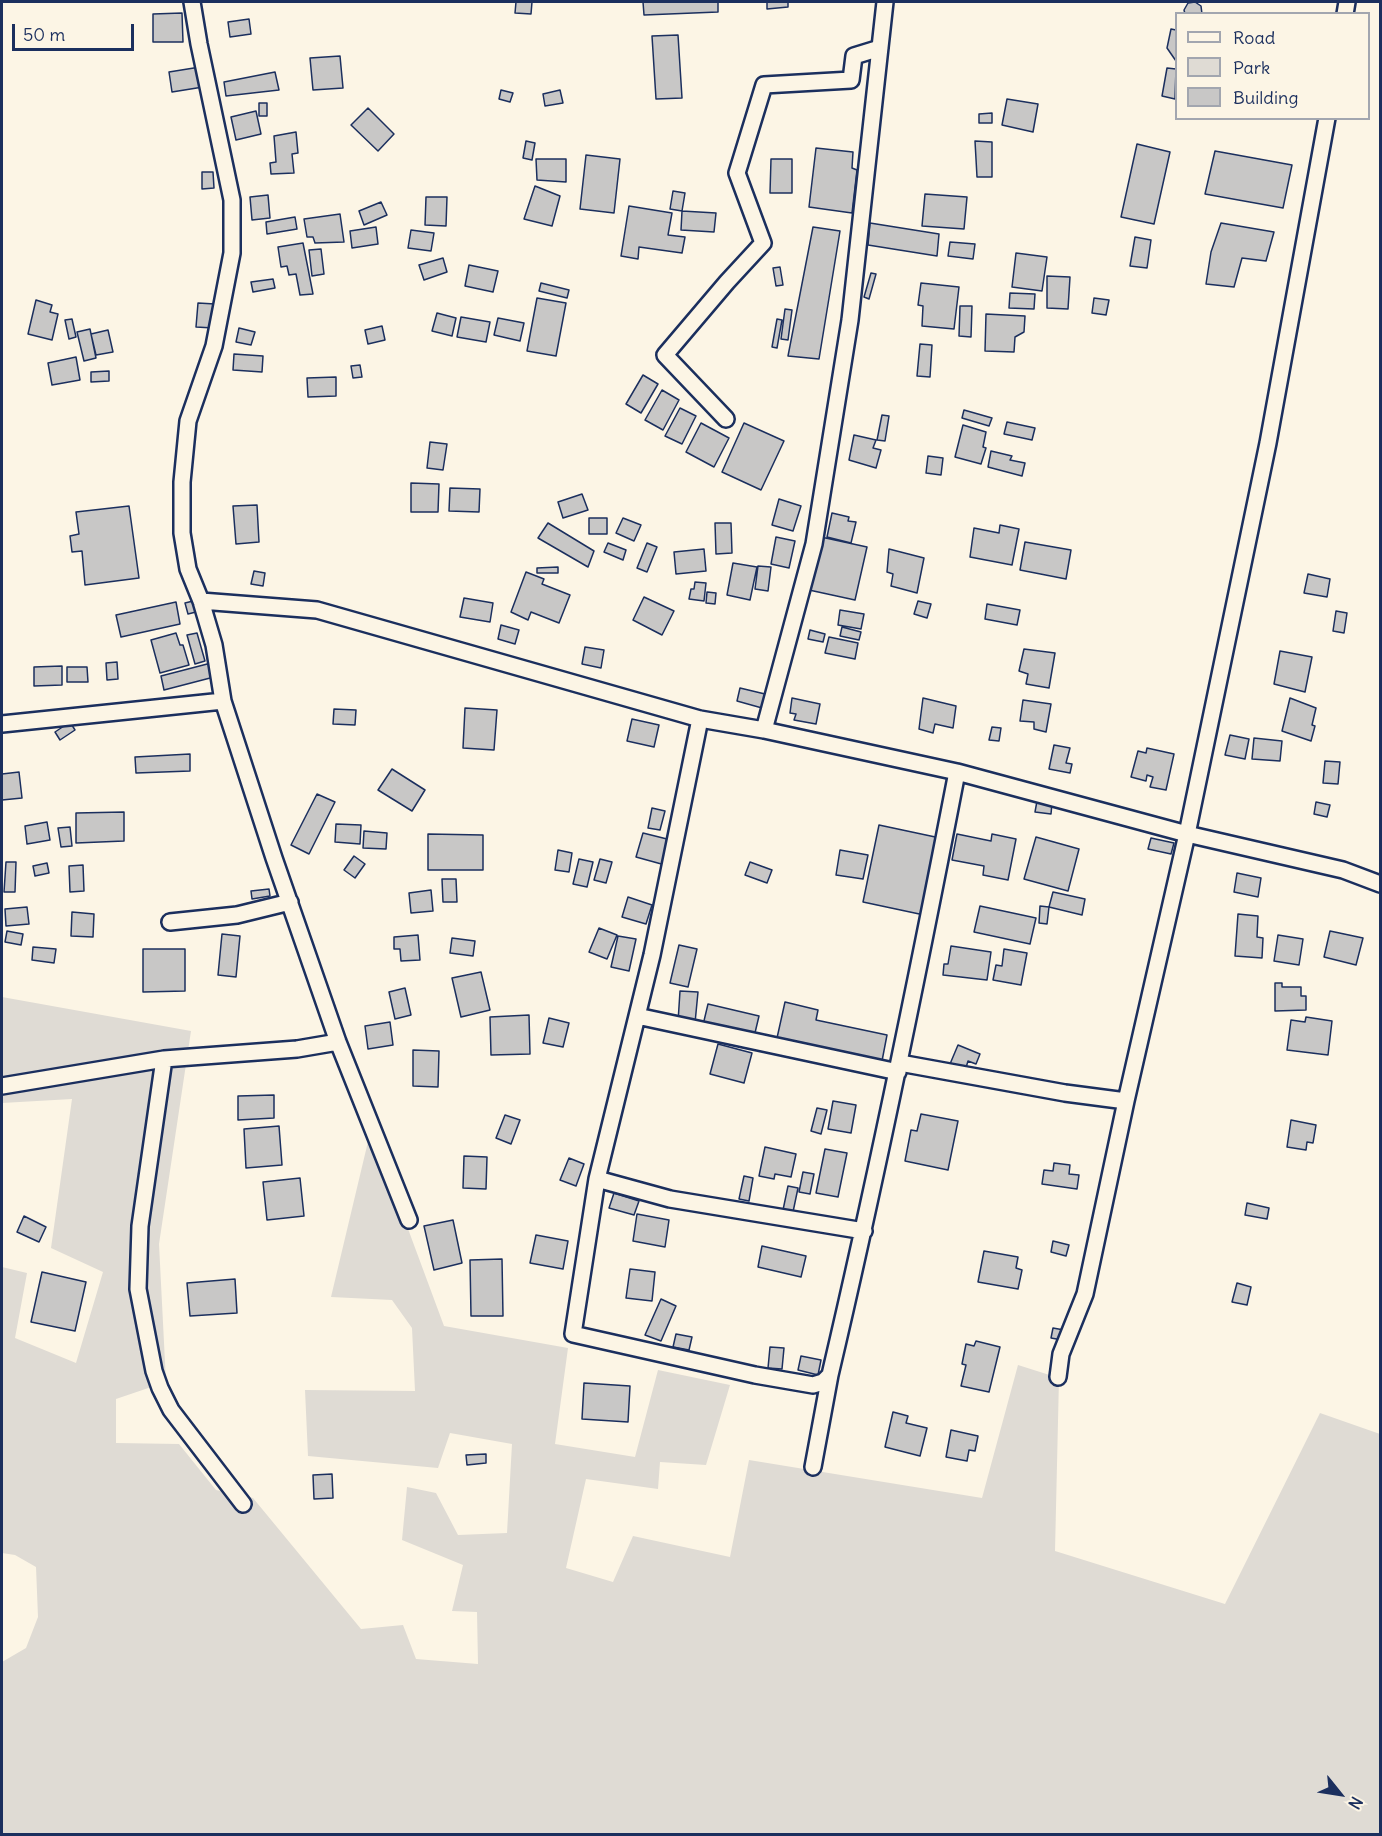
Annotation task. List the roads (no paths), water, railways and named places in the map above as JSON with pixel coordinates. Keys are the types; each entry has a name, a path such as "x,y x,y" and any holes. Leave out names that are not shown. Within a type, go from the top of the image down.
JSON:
{"street":[{"path":"192,2 226,167 233,217 232,253 214,346 188,421 182,482 182,533 188,569 201,601 214,645 223,701 290,902 338,1041 409,1220"},
{"path":"764,730 814,544 850,320 885,2"},
{"path":"726,419 665,355 763,243 737,174 764,85 851,80 854,56 880,48"},
{"path":"1058,1377 1062,1354 1085,1294 1187,834 1268,443 1327,120"},
{"path":"201,601 317,610 700,719 764,730 957,771 1187,834 1343,870 1380,884"},
{"path":"2,724 223,701"},
{"path":"700,719 652,956 597,1179 573,1334 755,1375 813,1385 823,1382 830,1375"},
{"path":"813,1467 830,1375 899,1067 957,771"},
{"path":"170,922 237,915 290,902"},
{"path":"637,1016 899,1067 1065,1094 1126,1101"},
{"path":"2,1086 164,1059 297,1049 338,1041"},
{"path":"164,1059 140,1226 138,1289 154,1371 160,1388 171,1410 243,1504"},
{"path":"597,1179 670,1199 864,1231"}]}
